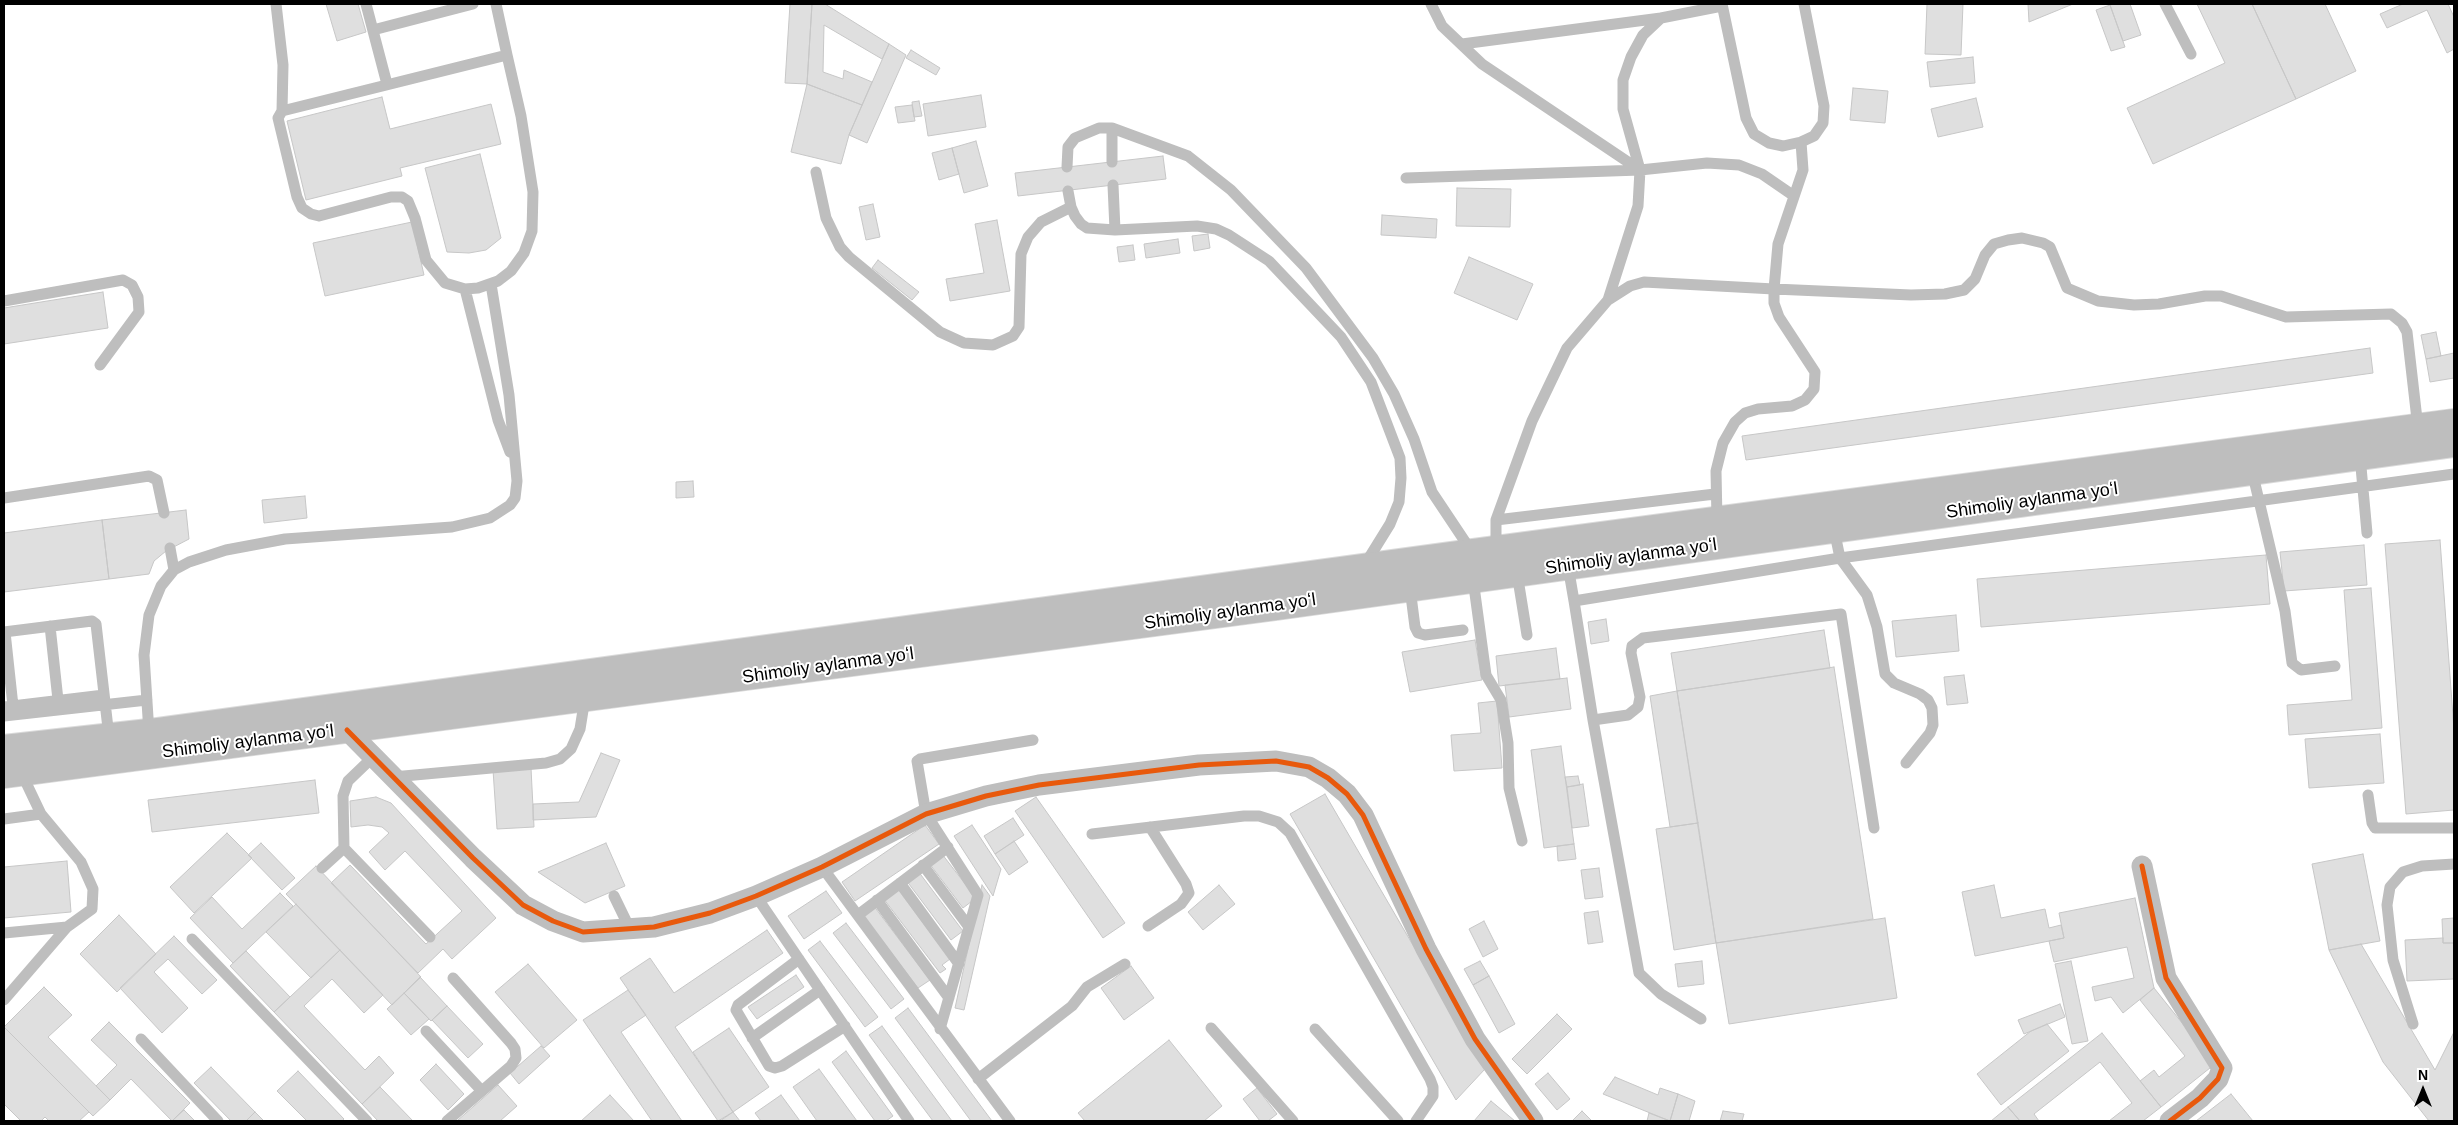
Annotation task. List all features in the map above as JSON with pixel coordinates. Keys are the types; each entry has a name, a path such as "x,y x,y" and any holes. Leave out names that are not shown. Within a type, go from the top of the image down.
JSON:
{"main road":[{"name":"Shimoliy aylanma yoʻl","path":"12,773 585,698 1186,605 1362,569 1480,560 1718,519 2454,423"},
{"name":"Shimoliy aylanma yoʻl","path":"4,749 149,733 1186,605 1410,588 1480,560 1517,573 1568,566 1718,519 1834,529 2454,443"}],"street":[{"path":"347,730 473,858 523,905 553,921 583,932 654,927 710,913 756,896 822,867 926,814 986,796 1039,785 1199,766 1276,761 1309,767 1328,778 1347,794 1363,815 1426,949 1475,1039 1533,1121"},
{"path":"2142,866 2166,978 2222,1068 2218,1079 2200,1098 2170,1121"}],"lane":[{"path":"276,4 283,65 282,111 278,118 296,196 302,208 311,214 319,216 390,197 402,197 408,201 415,218 426,260 444,283 465,289 491,284 511,271 524,253 532,231 533,192 521,116 496,4"},
{"path":"366,4 387,84"},
{"path":"372,30 443,8 473,4"},
{"path":"1431,4 1442,26 1482,64 1640,170"},
{"path":"1462,44 1661,18 1722,5 1746,118 1754,134 1769,143 1783,146 1801,142 1814,136 1823,123 1824,106 1804,4"},
{"path":"2165,4 2191,54"},
{"path":"1608,300 1638,206 1640,170 1624,110 1624,80 1631,57 1642,35 1661,18"},
{"path":"282,111 507,55"},
{"path":"1066,167 1068,147 1075,138 1099,128 1112,128 1188,156 1231,190 1306,268 1373,358 1398,403 1414,439 1432,492 1480,560"},
{"path":"1112,128 1112,162"},
{"path":"1496,520 1718,519 1716,470 1723,443 1736,422 1745,413 1758,409 1792,406 1805,400 1814,389 1815,372 1779,318 1774,303 1778,244 1803,170 1801,142"},
{"path":"1406,178 1640,170 1707,163 1739,165 1762,174 1794,196"},
{"path":"816,172 826,218 840,247 849,257 940,332 964,343 993,345 1013,336 1019,327 1020,321 1021,254 1028,237 1041,222 1070,207"},
{"path":"1113,185 1115,230"},
{"path":"1068,191 1070,207 1081,224 1096,230 1197,226 1216,229 1229,235 1275,267 1340,337 1362,366 1382,407 1400,458 1399,502 1390,524 1362,569"},
{"path":"1522,841 1509,788 1508,744 1501,700 1486,675 1480,560 1532,421 1567,348 1608,300 1630,286 1644,282 1911,295 1945,294 1964,290 1970,286 1985,255 1994,244 2022,238 2043,243 2050,247 2067,288 2098,301 2159,304 2205,296 2221,296 2286,318 2391,314 2402,323 2407,332 2418,428"},
{"path":"4,300 123,280 132,285 138,297 138,312 100,365"},
{"path":"149,733 144,655 149,615 161,586 174,570 188,562 226,550 286,539 452,527 490,518 504,511 515,498 517,481 509,395 491,284"},
{"path":"465,289 498,420 515,462"},
{"path":"2360,456 2367,533"},
{"path":"2252,471 2285,611 2292,664 2301,670 2335,666"},
{"path":"1574,601 1840,558 2454,474"},
{"path":"4,498 149,476 157,480 164,513"},
{"path":"1834,529 1840,558 1867,595 1876,627 1885,674 1894,683 1920,694 1928,700 1932,708 1933,725 1930,733 1906,763"},
{"path":"170,548 174,570"},
{"path":"1568,566 1593,720 1639,973 1661,994 1701,1018"},
{"path":"1517,573 1527,636"},
{"path":"1410,588 1415,628 1418,633 1425,635 1463,630"},
{"path":"1593,720 1628,715 1638,708 1640,697 1631,653 1632,646 1643,638 1841,614 1874,828"},
{"path":"109,737 105,700 96,624 92,621 4,632 9,707 58,700 105,700 147,700"},
{"path":"50,626 58,700"},
{"path":"393,777 546,763 560,759 571,749 580,729 585,698"},
{"path":"4,716 105,700"},
{"path":"940,1029 978,895 926,814 917,763 919,759 1033,740"},
{"path":"373,757 348,781 343,796 344,848 430,937"},
{"path":"4,1000 67,927 92,910 93,889 81,862 41,814 12,773"},
{"path":"2368,795 2372,823 2376,828 2454,828"},
{"path":"4,819 41,814"},
{"path":"1092,834 1259,816 1278,822 1290,833 1430,1079 1433,1087 1433,1096 1416,1121"},
{"path":"1148,926 1181,904 1189,893 1186,884 1150,827"},
{"path":"858,915 948,847"},
{"path":"322,868 344,848"},
{"path":"2413,1024 2394,960 2387,905 2390,888 2403,872 2422,866 2454,864"},
{"path":"923,866 969,927"},
{"path":"822,867 940,1029 1010,1121"},
{"path":"900,883 959,964"},
{"path":"614,896 630,929"},
{"path":"756,896 909,1121"},
{"path":"877,900 948,998"},
{"path":"4,933 67,927"},
{"path":"192,938 367,1121"},
{"path":"799,960 738,1004 737,1014 769,1066 775,1068 782,1066 845,1026"},
{"path":"978,1079 1072,1006 1088,987 1125,964"},
{"path":"446,1121 511,1066 516,1058 516,1049 453,978"},
{"path":"752,1038 820,990"},
{"path":"1211,1028 1293,1121"},
{"path":"1315,1029 1398,1121"},
{"path":"426,1032 481,1090"},
{"path":"141,1039 218,1121"}],"building":[{"path":"326,4 358,4 366,32 337,41"},
{"path":"790,4 812,4 807,84 785,83"},
{"path":"812,4 825,4 889,44 882,59 824,25 823,72 843,79 844,70 872,82 862,105 807,84"},
{"path":"1927,4 1963,4 1961,55 1925,54"},
{"path":"2028,4 2073,4 2029,22"},
{"path":"2130,4 2141,35 2123,41 2110,5"},
{"path":"2197,4 2252,4 2296,99 2153,164 2127,108 2225,63"},
{"path":"2252,4 2325,4 2356,71 2296,99"},
{"path":"2403,4 2448,4 2454,17 2454,49 2447,53 2427,10 2387,28 2380,14"},
{"path":"2110,5 2125,47 2111,51 2096,10"},
{"path":"889,44 906,55 867,143 849,135"},
{"path":"911,50 940,68 936,75 906,58"},
{"path":"1973,57 1975,83 1930,87 1927,62"},
{"path":"807,84 862,105 849,135 841,164 791,152"},
{"path":"1853,88 1888,91 1885,123 1850,120"},
{"path":"981,95 986,127 928,136 923,104"},
{"path":"382,97 390,129 491,104 501,144 400,168 402,176 306,200 287,121"},
{"path":"1976,98 1983,127 1938,137 1931,109"},
{"path":"919,101 922,116 914,117 912,102"},
{"path":"912,105 915,121 898,123 895,107"},
{"path":"976,141 988,186 964,193 952,148"},
{"path":"952,148 959,174 939,180 932,153"},
{"path":"480,154 501,238 486,250 469,253 447,252 425,168"},
{"path":"1163,156 1166,179 1018,196 1015,173"},
{"path":"1457,188 1511,189 1510,227 1456,226"},
{"path":"873,204 880,237 866,240 859,207"},
{"path":"1382,215 1437,219 1436,238 1381,235"},
{"path":"997,220 1010,291 950,301 946,279 984,273 975,224"},
{"path":"412,222 424,275 325,296 313,243"},
{"path":"1208,234 1210,248 1194,251 1192,236"},
{"path":"1178,239 1180,253 1146,258 1144,244"},
{"path":"1133,245 1135,260 1119,262 1117,247"},
{"path":"1469,257 1533,284 1517,320 1454,293"},
{"path":"878,260 919,292 912,300 872,268"},
{"path":"103,292 108,328 4,344 4,308"},
{"path":"2436,332 2441,356 2426,359 2421,335"},
{"path":"2370,348 2373,373 1746,460 1742,436"},
{"path":"2454,353 2454,378 2430,382 2426,359"},
{"path":"693,481 694,497 676,498 676,482"},
{"path":"305,496 307,518 264,523 262,500"},
{"path":"186,510 189,539 166,551 154,561 149,574 109,579 102,520"},
{"path":"102,520 109,579 4,592 4,533"},
{"path":"2440,540 2454,730 2454,810 2406,814 2385,544"},
{"path":"2364,545 2367,585 2284,591 2280,552"},
{"path":"2266,555 2270,604 1981,627 1977,579"},
{"path":"2371,588 2382,728 2289,735 2287,705 2352,700 2344,590"},
{"path":"1956,615 1959,651 1896,657 1892,621"},
{"path":"1606,619 1609,641 1591,644 1588,622"},
{"path":"1824,630 1830,668 1677,691 1671,653"},
{"path":"1475,640 1482,680 1410,692 1402,652"},
{"path":"1556,648 1560,679 1499,686 1496,656"},
{"path":"1834,667 1873,919 1716,943 1677,691"},
{"path":"1964,675 1968,703 1947,705 1944,677"},
{"path":"1567,678 1571,709 1509,717 1505,685"},
{"path":"1677,691 1698,823 1670,827 1650,696"},
{"path":"1497,701 1502,768 1454,771 1451,735 1481,733 1478,703"},
{"path":"2380,734 2384,783 2309,788 2305,739"},
{"path":"1561,746 1574,844 1544,848 1531,750"},
{"path":"601,753 620,760 596,817 533,820 533,804 579,802"},
{"path":"531,768 534,827 497,829 493,770"},
{"path":"1578,776 1580,785 1567,787 1565,777"},
{"path":"315,780 319,813 152,832 148,800"},
{"path":"1583,784 1589,826 1572,828 1567,787"},
{"path":"1325,794 1485,1069 1456,1100 1290,814"},
{"path":"376,797 391,803 496,918 452,959 443,949 418,973 331,883 350,865 426,944 462,911 405,851 385,870 369,852 389,833 382,827 368,825 351,827 350,801"},
{"path":"1036,797 1125,923 1103,938 1015,811"},
{"path":"1013,818 1024,835 995,854 984,836"},
{"path":"1698,823 1716,943 1674,950 1656,829"},
{"path":"925,825 939,844 855,901 842,882"},
{"path":"972,825 1001,869 993,896 954,836"},
{"path":"227,833 252,858 194,913 170,887"},
{"path":"1014,841 1028,862 1009,875 995,854"},
{"path":"261,843 295,878 282,890 248,855"},
{"path":"606,843 625,886 585,903 538,872"},
{"path":"1574,844 1576,859 1558,861 1557,846"},
{"path":"942,854 976,898 963,908 929,863"},
{"path":"2363,854 2380,941 2329,950 2312,864"},
{"path":"67,861 71,912 4,918 4,867"},
{"path":"316,866 421,977 392,1005 286,894"},
{"path":"1599,868 1603,897 1585,899 1581,870"},
{"path":"918,871 963,931 951,940 906,880"},
{"path":"982,885 990,896 964,1010 955,1008"},
{"path":"1219,885 1235,904 1203,930 1188,912"},
{"path":"1994,885 2001,918 2045,909 2049,928 2061,925 2064,938 1975,956 1962,892"},
{"path":"897,888 950,959 942,965 946,969 940,973 883,898"},
{"path":"826,891 842,913 804,939 788,916"},
{"path":"280,893 293,906 233,963 190,918 212,897 242,929"},
{"path":"2135,898 2154,988 2123,1013 2111,997 2095,1001 2092,987 2134,978 2127,947 2054,962 2049,941 2064,938 2059,913"},
{"path":"296,904 340,950 311,978 266,932"},
{"path":"873,905 930,980 918,988 862,914"},
{"path":"1598,911 1603,942 1588,944 1584,913"},
{"path":"119,915 156,954 117,992 80,954"},
{"path":"1885,918 1897,998 1729,1024 1716,943"},
{"path":"2454,918 2454,943 2443,943 2442,919"},
{"path":"1484,921 1498,949 1483,957 1469,929"},
{"path":"846,923 904,999 891,1009 833,933"},
{"path":"767,930 783,953 675,1027 733,1112 718,1121 620,978 650,958 674,993"},
{"path":"174,936 217,980 202,994 168,959 154,972 188,1008 162,1033 120,988"},
{"path":"2443,938 2443,943 2454,943 2454,979 2407,981 2405,940"},
{"path":"820,941 878,1017 865,1027 808,950"},
{"path":"2361,944 2435,1070 2454,1032 2454,1121 2429,1121 2383,1062 2329,950"},
{"path":"340,950 383,995 364,1013 332,979 304,1006 365,1070 379,1056 394,1073 362,1104 274,1012"},
{"path":"246,951 290,997 274,1012 230,966"},
{"path":"1480,961 1489,976 1473,985 1464,969"},
{"path":"1702,961 1704,984 1678,987 1675,964"},
{"path":"2071,961 2088,1041 2072,1044 2055,964"},
{"path":"528,964 577,1020 544,1048 495,992"},
{"path":"1131,966 1154,998 1124,1020 1101,988"},
{"path":"796,975 804,987 757,1019 748,1007"},
{"path":"1489,976 1515,1024 1499,1033 1473,985"},
{"path":"420,977 447,1006 431,1021 404,993"},
{"path":"44,987 72,1015 48,1037 110,1100 93,1116 4,1027"},
{"path":"2154,988 2215,1064 2161,1107 2140,1081 2154,1070 2159,1077 2185,1056 2140,1000"},
{"path":"628,990 646,1015 621,1032 682,1121 652,1121 583,1020"},
{"path":"404,993 429,1019 411,1035 387,1009"},
{"path":"2060,1004 2065,1017 2024,1034 2018,1020"},
{"path":"447,1006 483,1044 468,1058 432,1020"},
{"path":"908,1008 992,1121 971,1121 895,1018"},
{"path":"1557,1014 1572,1029 1527,1074 1512,1059"},
{"path":"109,1022 190,1103 172,1121 131,1079 110,1100 96,1086 117,1065 91,1040"},
{"path":"2047,1024 2069,1051 2001,1105 1977,1074 2031,1031"},
{"path":"882,1026 952,1121 933,1121 869,1035"},
{"path":"4,1027 89,1112 79,1121 49,1121 45,1117 41,1121 21,1121 4,1104"},
{"path":"729,1028 769,1087 733,1112 693,1052"},
{"path":"2102,1033 2161,1107 2143,1121 2109,1121 2132,1103 2100,1062 2034,1114 2039,1121 2020,1121 2008,1107"},
{"path":"1169,1040 1222,1106 1204,1121 1085,1121 1078,1113"},
{"path":"541,1046 550,1056 519,1084 510,1073"},
{"path":"846,1051 893,1116 886,1121 875,1121 832,1062"},
{"path":"436,1064 464,1094 448,1110 420,1080"},
{"path":"211,1067 255,1112 246,1121 231,1121 194,1083"},
{"path":"819,1069 857,1121 817,1121 793,1087"},
{"path":"298,1071 344,1119 342,1121 307,1121 277,1091"},
{"path":"1548,1073 1570,1099 1557,1110 1535,1084"},
{"path":"1615,1077 1658,1095 1660,1088 1678,1094 1670,1121 1603,1094"},
{"path":"498,1085 517,1106 500,1121 458,1120"},
{"path":"380,1087 413,1121 378,1121 362,1104"},
{"path":"1257,1088 1277,1114 1268,1121 1260,1121 1243,1099"},
{"path":"1678,1094 1695,1101 1689,1121 1670,1121"},
{"path":"2231,1094 2253,1121 2196,1121"},
{"path":"610,1095 634,1121 581,1121"},
{"path":"781,1095 800,1121 761,1121 755,1113"},
{"path":"1491,1101 1515,1121 1474,1121"},
{"path":"2008,1107 2020,1121 1991,1121"},
{"path":"184,1110 195,1121 172,1121"},
{"path":"1582,1111 1592,1121 1572,1121"},
{"path":"1723,1111 1744,1114 1742,1121 1720,1121"},
{"path":"255,1112 264,1121 246,1121"},
{"path":"733,1112 740,1121 720,1121"},
{"path":"1649,1113 1670,1121 1647,1121"}],"cycle path":[{"path":"347,730 473,858 523,905 553,921 583,932 654,927 710,913 756,896 822,867 926,814 986,796 1039,785 1199,765 1276,761 1309,767 1328,778 1347,794 1363,815 1426,949 1475,1039 1533,1121"},
{"path":"2142,866 2166,978 2222,1068 2218,1079 2200,1098 2170,1121"}]}
